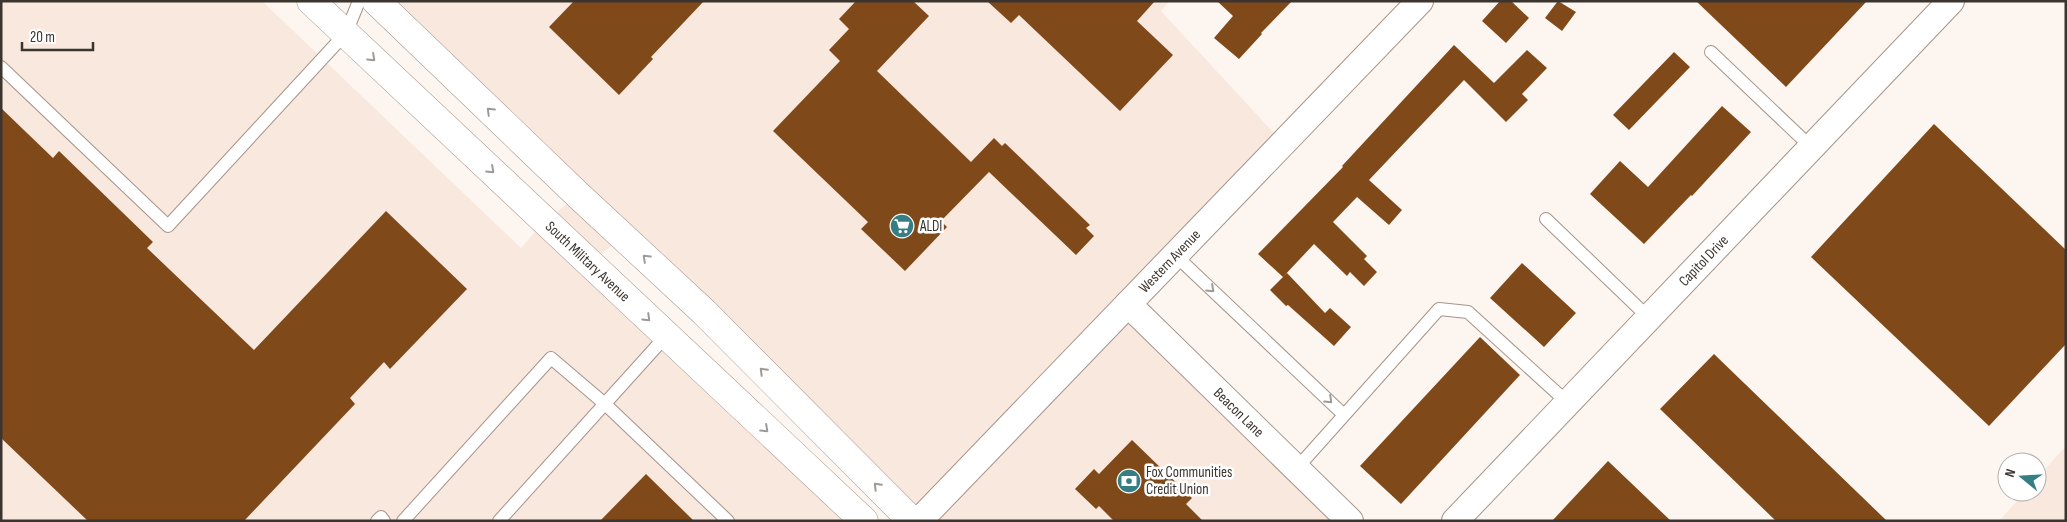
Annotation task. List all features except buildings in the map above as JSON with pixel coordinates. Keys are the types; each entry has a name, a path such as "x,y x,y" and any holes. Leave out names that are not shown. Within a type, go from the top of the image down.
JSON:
{"main road":[{"name":"South Military Avenue","path":"311,1 864,521"},
{"path":"376,1 578,195 704,312 912,521"}],"street":[{"name":"Western Avenue","path":"920,521 1420,1"},
{"name":"Capitol Drive","path":"1456,521 1952,1"},
{"name":"Beacon Lane","path":"1128,304 1350,521"}],"lane":[{"path":"1,67 168,226 346,33 359,1"},
{"path":"1711,52 1812,148"},
{"path":"1546,219 1649,318"},
{"path":"1175,255 1344,415"},
{"path":"1297,468 1439,309 1468,312 1568,403"},
{"path":"499,521 666,336"},
{"path":"403,521 551,358 604,404 728,521"},
{"path":"377,521 381,517 384,521"}],"shaded area":[{"path":"1,1 262,1 521,248 545,221 577,196 376,1 1169,1 1161,11 1283,143 1128,304 1350,521 912,521 623,238 589,262 864,521 1,521"},
{"path":"2066,446 2066,521 1999,521 2016,502 2047,502 2047,467"}],"place":[{"name":"ALDI","path":"902,226"},
{"name":"Fox Communities Credit Union","path":"1129,481"}]}
